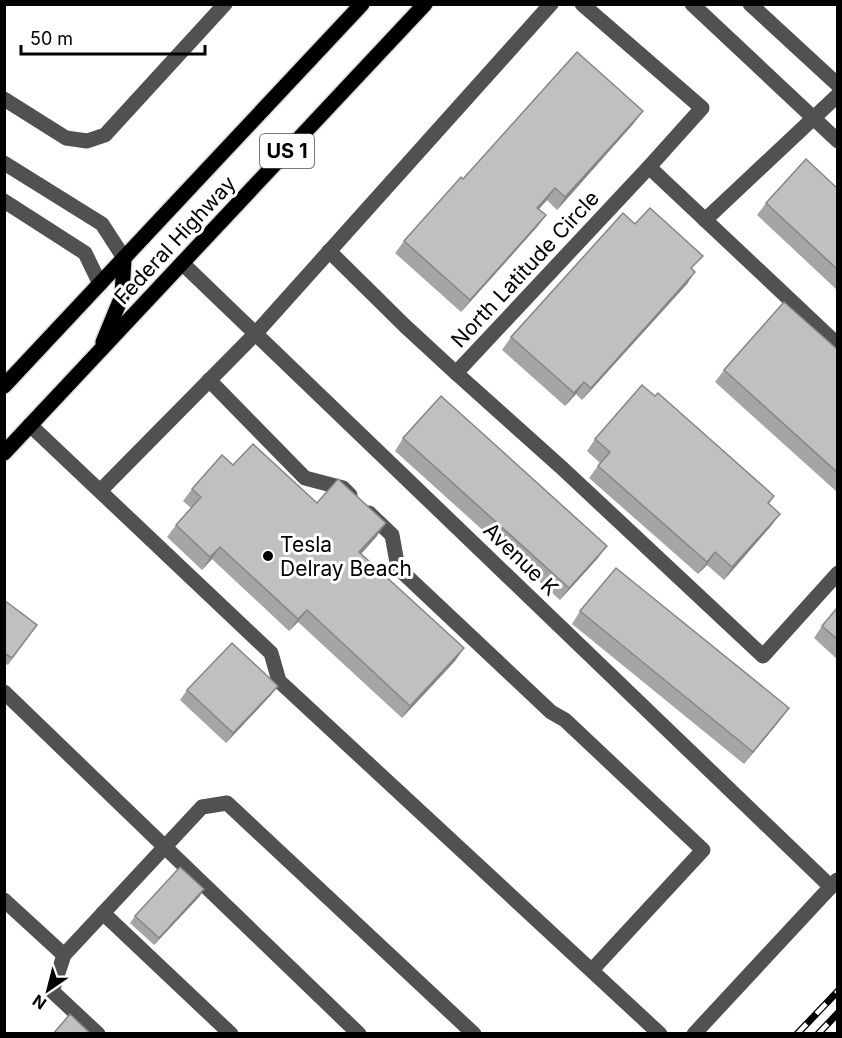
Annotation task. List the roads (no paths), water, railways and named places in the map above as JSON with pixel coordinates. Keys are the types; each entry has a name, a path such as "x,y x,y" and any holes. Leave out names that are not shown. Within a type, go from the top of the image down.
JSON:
{"main road":[{"name":"Federal Highway","path":"4,386 362,4"},
{"name":"Federal Highway","path":"4,453 425,4"},
{"path":"100,351 122,296 124,258"}],"street":[{"path":"4,99 66,138 87,141 105,135 225,4"},
{"path":"100,491 256,333 551,4"},
{"name":"North Latitude Circle","path":"582,4 702,108 456,373 562,468 763,656 837,573"},
{"path":"692,4 837,141"},
{"path":"750,4 837,85"},
{"path":"705,220 837,94"},
{"path":"4,163 102,225 124,258"},
{"path":"649,167 837,345"},
{"path":"4,201 85,253 100,284"},
{"path":"329,251 404,326 456,373"},
{"name":"Avenue K","path":"182,262 834,883"},
{"path":"209,380 305,478 343,488 392,535 398,568 551,712 565,720 703,850 592,970"},
{"path":"30,425 271,652 279,681 660,1034"},
{"path":"4,692 359,1034"},
{"path":"98,1034 52,991 64,955 202,807 227,803 474,1034"},
{"path":"694,1034 834,883"},
{"path":"4,900 64,955"},
{"path":"103,913 231,1034"}],"railway":[{"path":"797,1034 838,991"},
{"path":"818,1034 838,1013"}],"place":[{"name":"Tesla Delray Beach","path":"268,556"}]}
